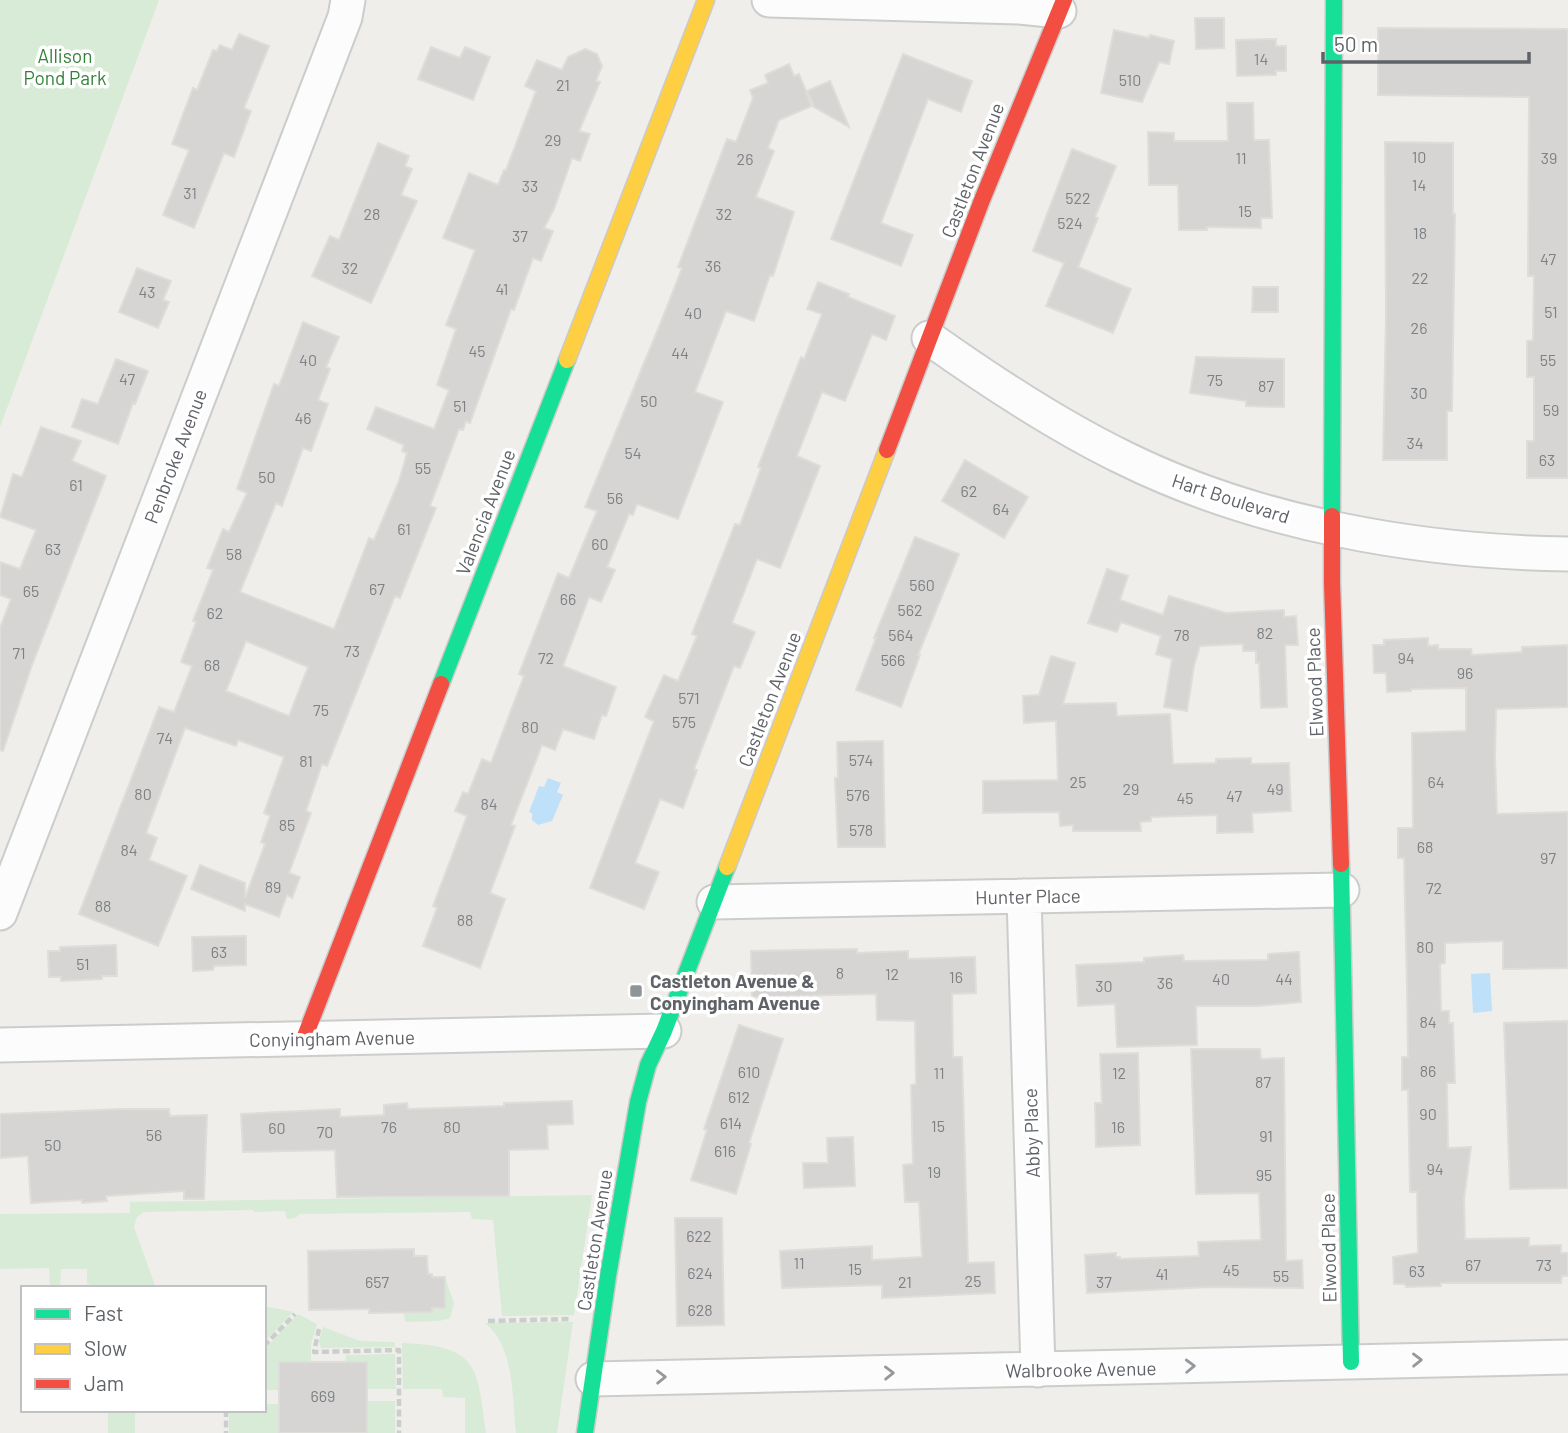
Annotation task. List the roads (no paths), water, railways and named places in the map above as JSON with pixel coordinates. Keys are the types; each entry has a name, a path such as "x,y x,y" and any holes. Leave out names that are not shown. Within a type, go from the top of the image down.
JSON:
{"street":[{"name":"Penbroke Avenue","path":"0,912 345,17 348,0"},
{"name":"Valencia Avenue","path":"304,1039 706,0"},
{"path":"769,0 1061,6"},
{"name":"Elwood Place","path":"1334,0 1332,530 1351,1362"},
{"name":"Castleton Avenue","path":"586,1433 608,1276 638,1102 648,1065 714,902 1021,101 1061,6"},
{"name":"Hart Boulevard","path":"929,338 1008,391 1125,459 1216,495 1332,530 1487,551 1568,554"},
{"name":"Hunter Place","path":"714,902 1342,890"},
{"name":"Abby Place","path":"1024,897 1038,1370"},
{"name":"Conyingham Avenue","path":"0,1045 663,1031"},
{"name":"Walbrooke Avenue","path":"593,1379 1568,1357"}],"water":[{"path":"548,778 561,783 557,792 563,795 552,821 538,825 529,812 539,786 544,787"},
{"path":"1490,973 1492,1011 1473,1013 1471,974"}],"place":[{"name":"Castleton Avenue & Conyingham Avenue","path":"636,991"}],"park label":[{"name":"Allison Pond Park","path":"65,66"}]}
